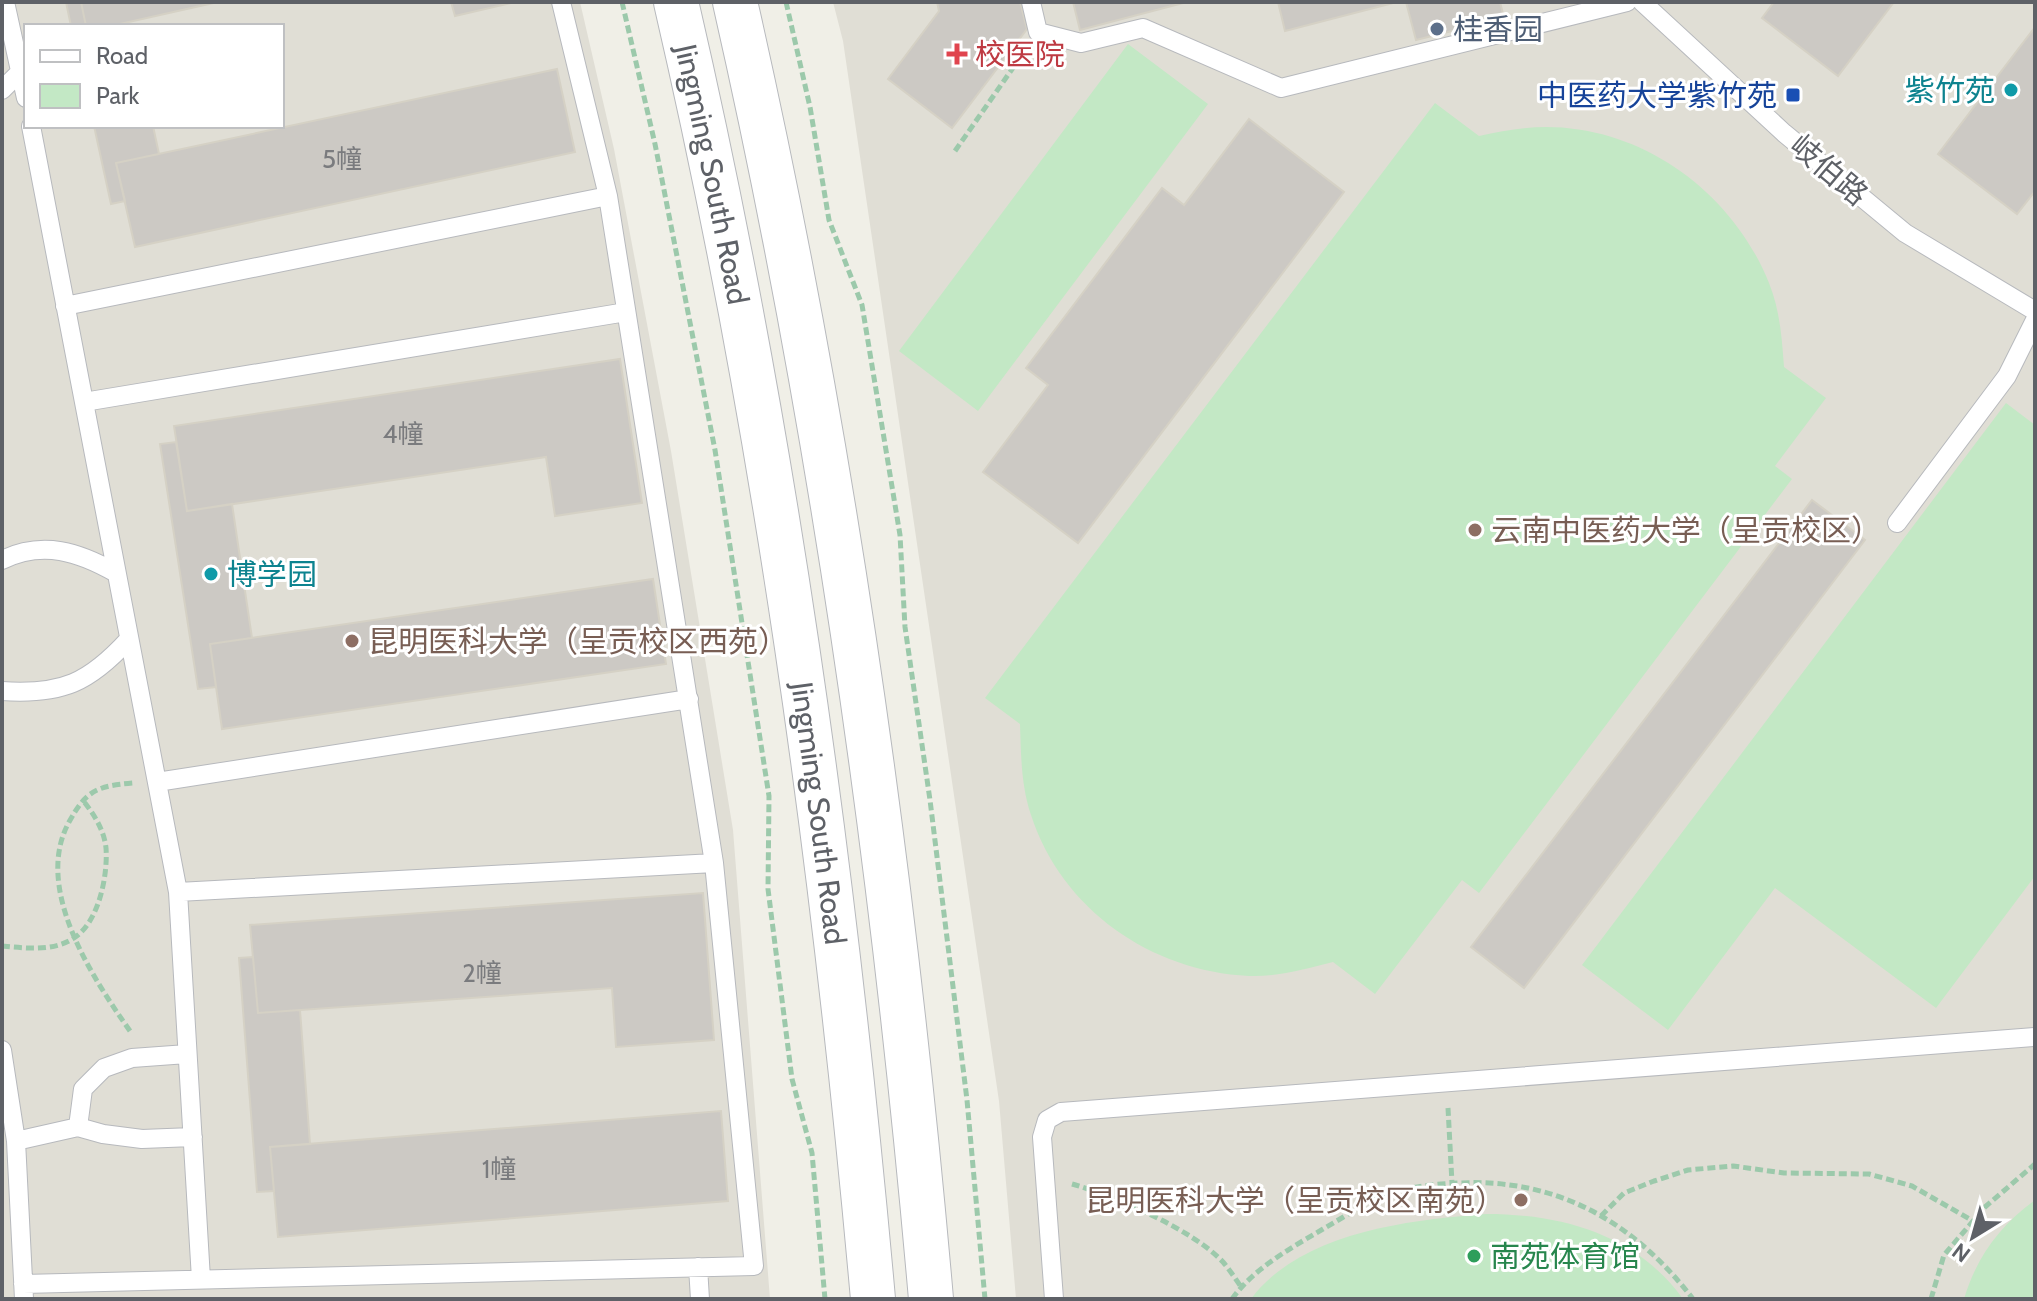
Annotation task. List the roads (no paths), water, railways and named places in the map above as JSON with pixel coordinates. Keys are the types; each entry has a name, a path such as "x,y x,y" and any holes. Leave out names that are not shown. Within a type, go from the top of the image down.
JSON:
{"street":[{"name":"Jingming South Road","path":"676,2 706,131 762,420 823,819 856,1103 873,1299"},
{"name":"Jingming South Road","path":"735,2 762,119 821,426 873,765 914,1099 931,1299"}],"lane":[{"path":"5,2 24,87"},
{"path":"2,1050 16,1141 24,1292 201,1279 754,1266 714,863 689,699 608,196 561,2"},
{"path":"1031,2 1038,32 1081,43 1143,28 1281,88 1627,2"},
{"name":"岐伯路","path":"1642,2 1784,133 1905,233 2035,311"},
{"path":"2,90 21,71"},
{"path":"31,128 178,892 201,1279"},
{"path":"65,306 608,196"},
{"path":"84,402 626,312"},
{"path":"1897,523 2007,376 2035,320"},
{"path":"2,560 16,553 51,549 85,556 116,573"},
{"path":"2,691 39,693 74,684 105,665 129,639"},
{"path":"157,782 689,699"},
{"path":"178,892 714,863"},
{"path":"1054,1299 1042,1137 1047,1120 1061,1112 2035,1037"},
{"path":"78,1127 83,1089 104,1068 132,1058 187,1054"},
{"path":"16,1141 78,1127 142,1139 193,1137"},
{"path":"698,1267 700,1299"}],"place":[{"name":"桂香园","path":"1437,29"},
{"name":"校医院","path":"957,54"},
{"name":"紫竹苑","path":"2011,90"},
{"name":"中医药大学紫竹苑","path":"1793,95"},
{"name":"云南中医药大学（呈贡校区）","path":"1475,530"},
{"name":"博学园","path":"211,574"},
{"name":"昆明医科大学（呈贡校区西苑）","path":"352,641"},
{"name":"昆明医科大学（呈贡校区南苑）","path":"1521,1200"},
{"name":"南苑体育馆","path":"1474,1256"}]}
